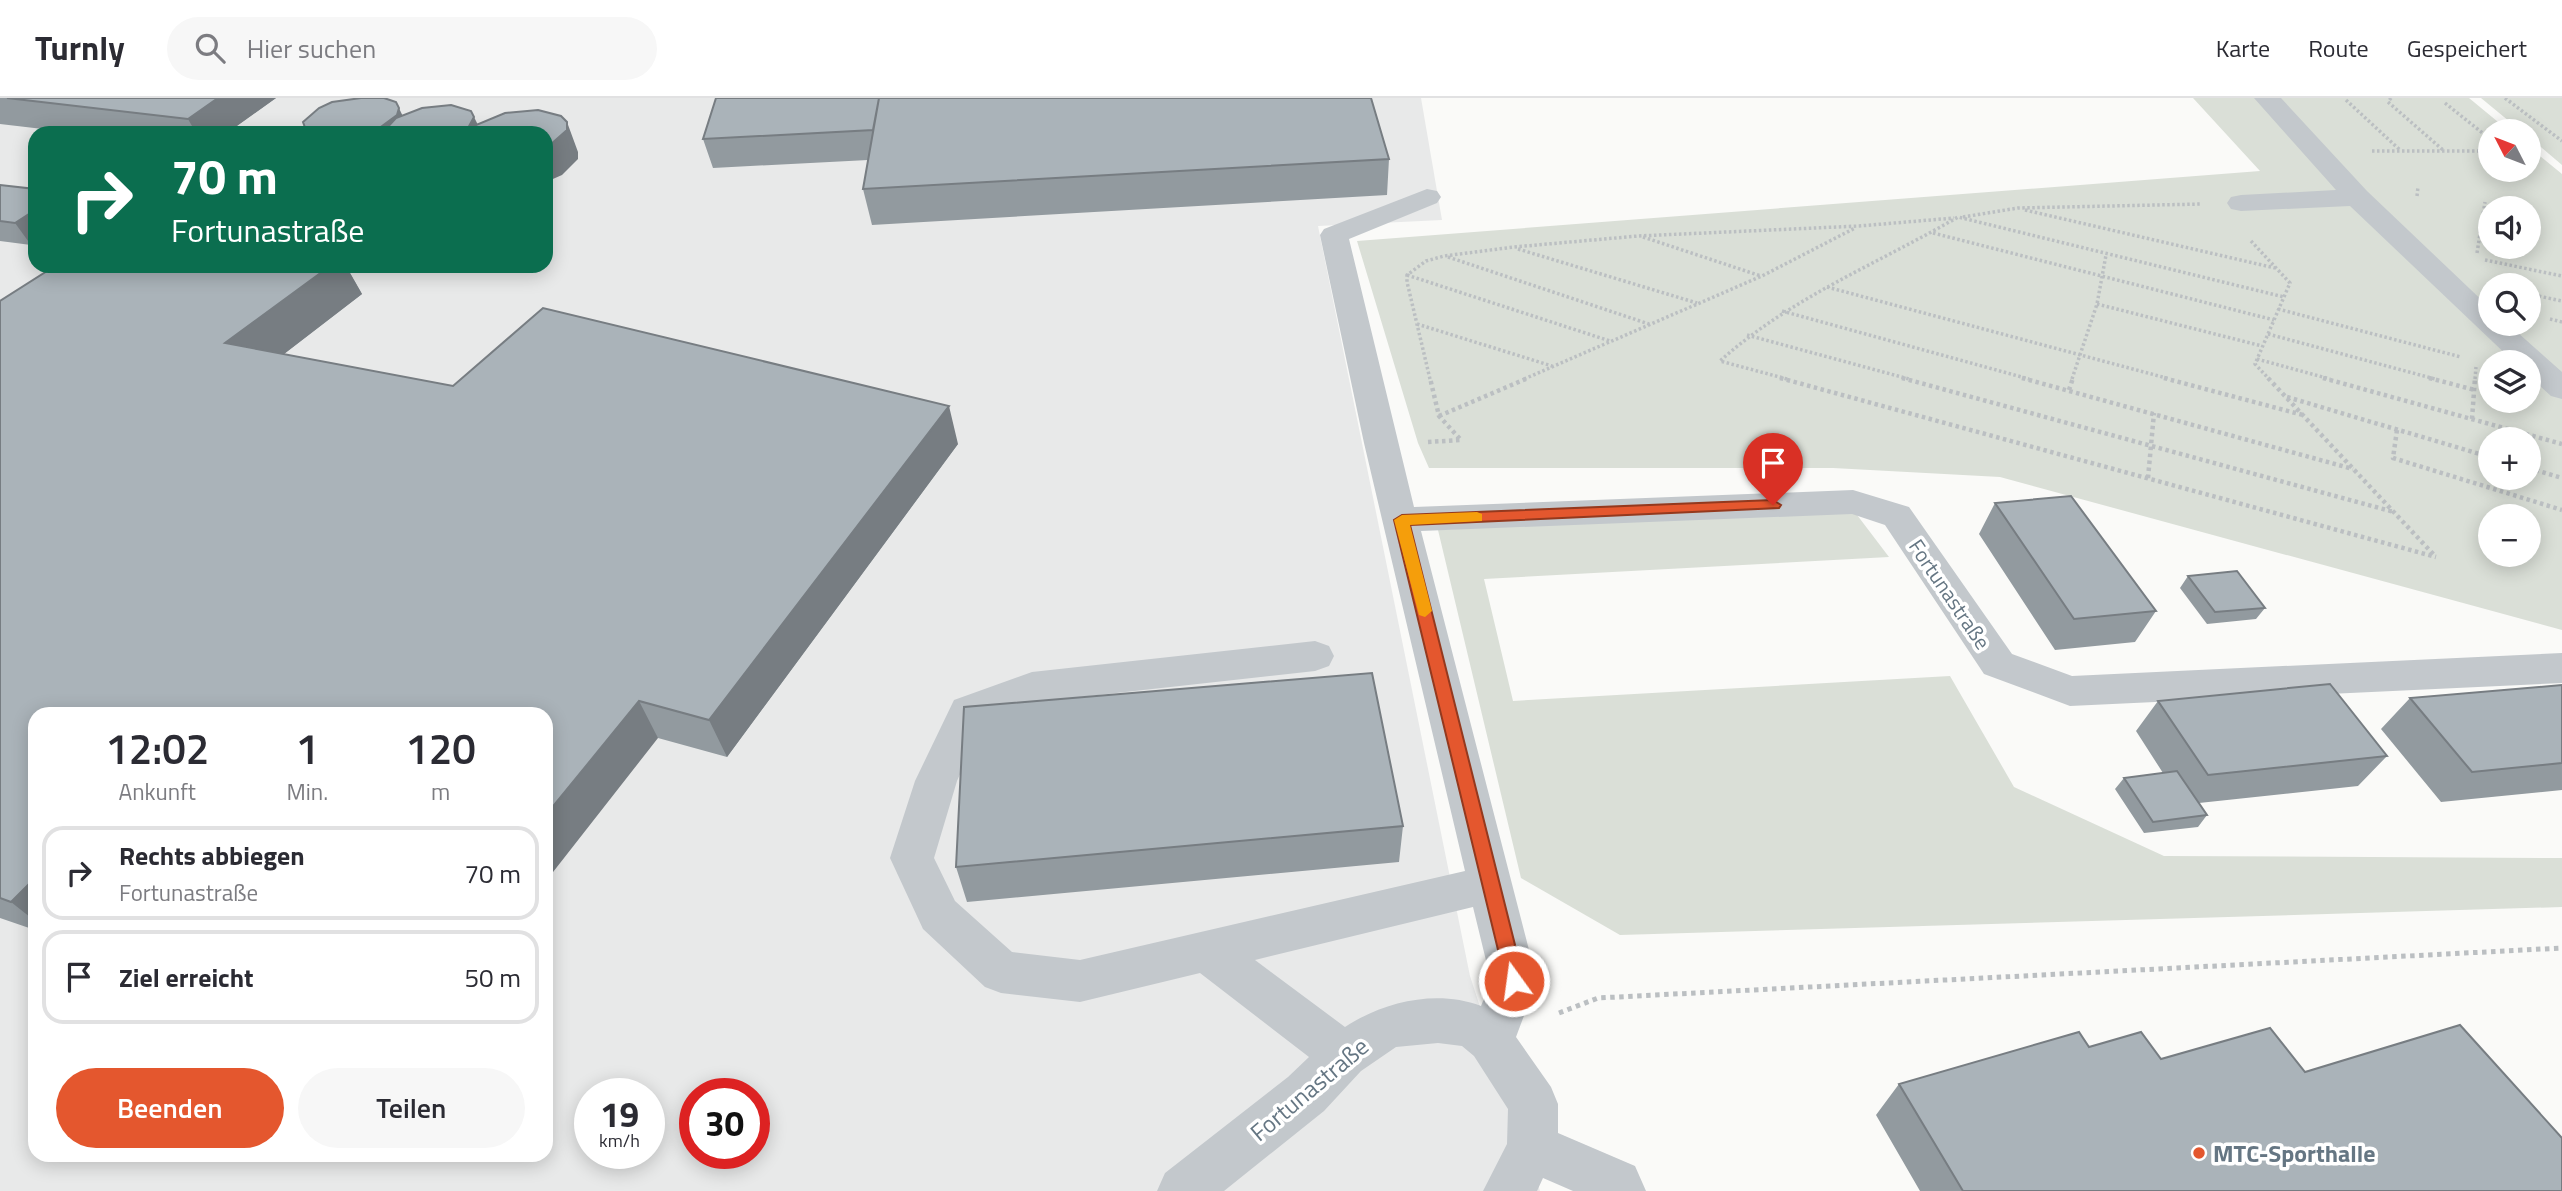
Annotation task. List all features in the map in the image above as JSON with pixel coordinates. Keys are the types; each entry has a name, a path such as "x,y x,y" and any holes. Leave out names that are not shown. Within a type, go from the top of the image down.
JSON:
{"street":[{"path":"2267,98 2357,197 2434,273 2562,389"},
{"path":"1427,197 1334,235 1514,981 1492,1040"},
{"path":"2241,203 2357,197"},
{"name":"Fortunastraße","path":"1402,520 1853,502 1897,516 1998,664 2070,691 2552,668"},
{"path":"1315,656 1032,687 968,711 936,781 912,858 939,915 1001,972 1080,981 1490,884"},
{"path":"1207,951 1343,1055"},
{"name":"Fortunastraße","path":"1182,1191 1306,1094 1343,1055 1387,1026 1438,1021 1472,1025 1492,1040 1533,1104 1520,1170 1617,1184 1620,1191"}],"path":[{"path":"2391,98 2388,102 2444,151"},
{"path":"2505,98 2562,141"},
{"path":"2346,100 2401,151"},
{"path":"2445,103 2478,129"},
{"path":"2315,151 2478,151"},
{"path":"1407,275 1426,261 1444,256 1638,236 1859,226 1958,217 2018,208 2241,203"},
{"path":"2018,208 2276,268"},
{"path":"2249,239 2290,283 2284,297 2278,310 2268,334 2262,346 2255,364 2436,557 1720,361 1747,335 1782,311 1933,233 1958,217 2284,297"},
{"path":"1439,416 1762,276 1859,226"},
{"path":"1933,233 2274,320"},
{"path":"1638,236 1762,276"},
{"path":"2476,258 2478,246"},
{"path":"1514,247 1698,304"},
{"path":"2069,390 2098,304 2106,255"},
{"path":"1444,256 1650,324"},
{"path":"1407,275 1439,416 1461,440 1418,443"},
{"path":"1407,275 1611,341"},
{"path":"1827,287 2303,415"},
{"path":"2541,297 2562,301"},
{"path":"2098,304 2262,346"},
{"path":"2278,310 2464,358"},
{"path":"1782,311 2353,469"},
{"path":"1416,324 1553,366"},
{"path":"2268,334 2474,390"},
{"path":"1747,335 2394,512"},
{"path":"2257,359 2562,444"},
{"path":"2472,419 2477,361"},
{"path":"2286,397 2478,454"},
{"path":"2148,478 2154,413"},
{"path":"2397,430 2393,458 2562,510"},
{"path":"2541,472 2562,478"},
{"path":"1492,1040 1598,998 2562,948"}],"shaded area":[{"path":"0,98 1421,98 1442,220 1318,226 1470,976 1540,1191 0,1191"},
{"path":"2193,98 2469,98 2494,119 2478,119 2478,182 2541,182 2541,157 2562,174 2562,630 2000,477 1833,468 1429,468 1418,443 1357,241 2260,171"},
{"path":"2481,98 2562,98 2562,165 2541,147 2541,119 2506,119"},
{"path":"1851,507 1889,557 1484,579 1513,701 1950,676 2014,787 2164,856 2562,858 2562,907 1620,935 1521,878 1438,530"}],"building":[{"path":"7,98 218,98 188,119"},
{"path":"384,98 396,102 399,108 397,115 382,126 304,126 303,122 319,108 332,102"},
{"path":"716,98 879,98 873,130 703,139"},
{"path":"879,98 1371,98 1389,159 863,189"},
{"path":"451,105 471,111 474,117 469,126 389,126 396,118 422,108"},
{"path":"538,110 561,116 567,122 567,130 553,142 553,126 475,126 505,113"},
{"path":"0,185 28,188 28,215 15,223 0,221"},
{"path":"44,273 320,273 225,343 453,386 543,308 949,406 709,720 639,701 553,806 553,707 28,707 28,885 11,902 0,898 0,301"},
{"path":"2071,496 2156,611 2074,619 1995,503"},
{"path":"2237,571 2265,608 2215,612 2188,576"},
{"path":"1372,673 1403,826 956,867 964,707"},
{"path":"2330,684 2387,756 2208,775 2158,701"},
{"path":"2562,685 2562,763 2472,772 2410,698"},
{"path":"2177,771 2207,815 2153,822 2124,778"},
{"name":"MTC-Sporthalle","path":"2460,1025 2562,1138 2562,1191 1963,1191 1899,1084 2079,1032 2089,1047 2141,1032 2161,1059 2270,1028 2305,1072"}],"slow traffic":[{"path":"1425,611 1402,520 1477,517"}],"place":[{"name":"MTC-Sporthalle","path":"2199,1153"}],"route":[{"path":"1514,981 1402,520 1773,505"}]}
